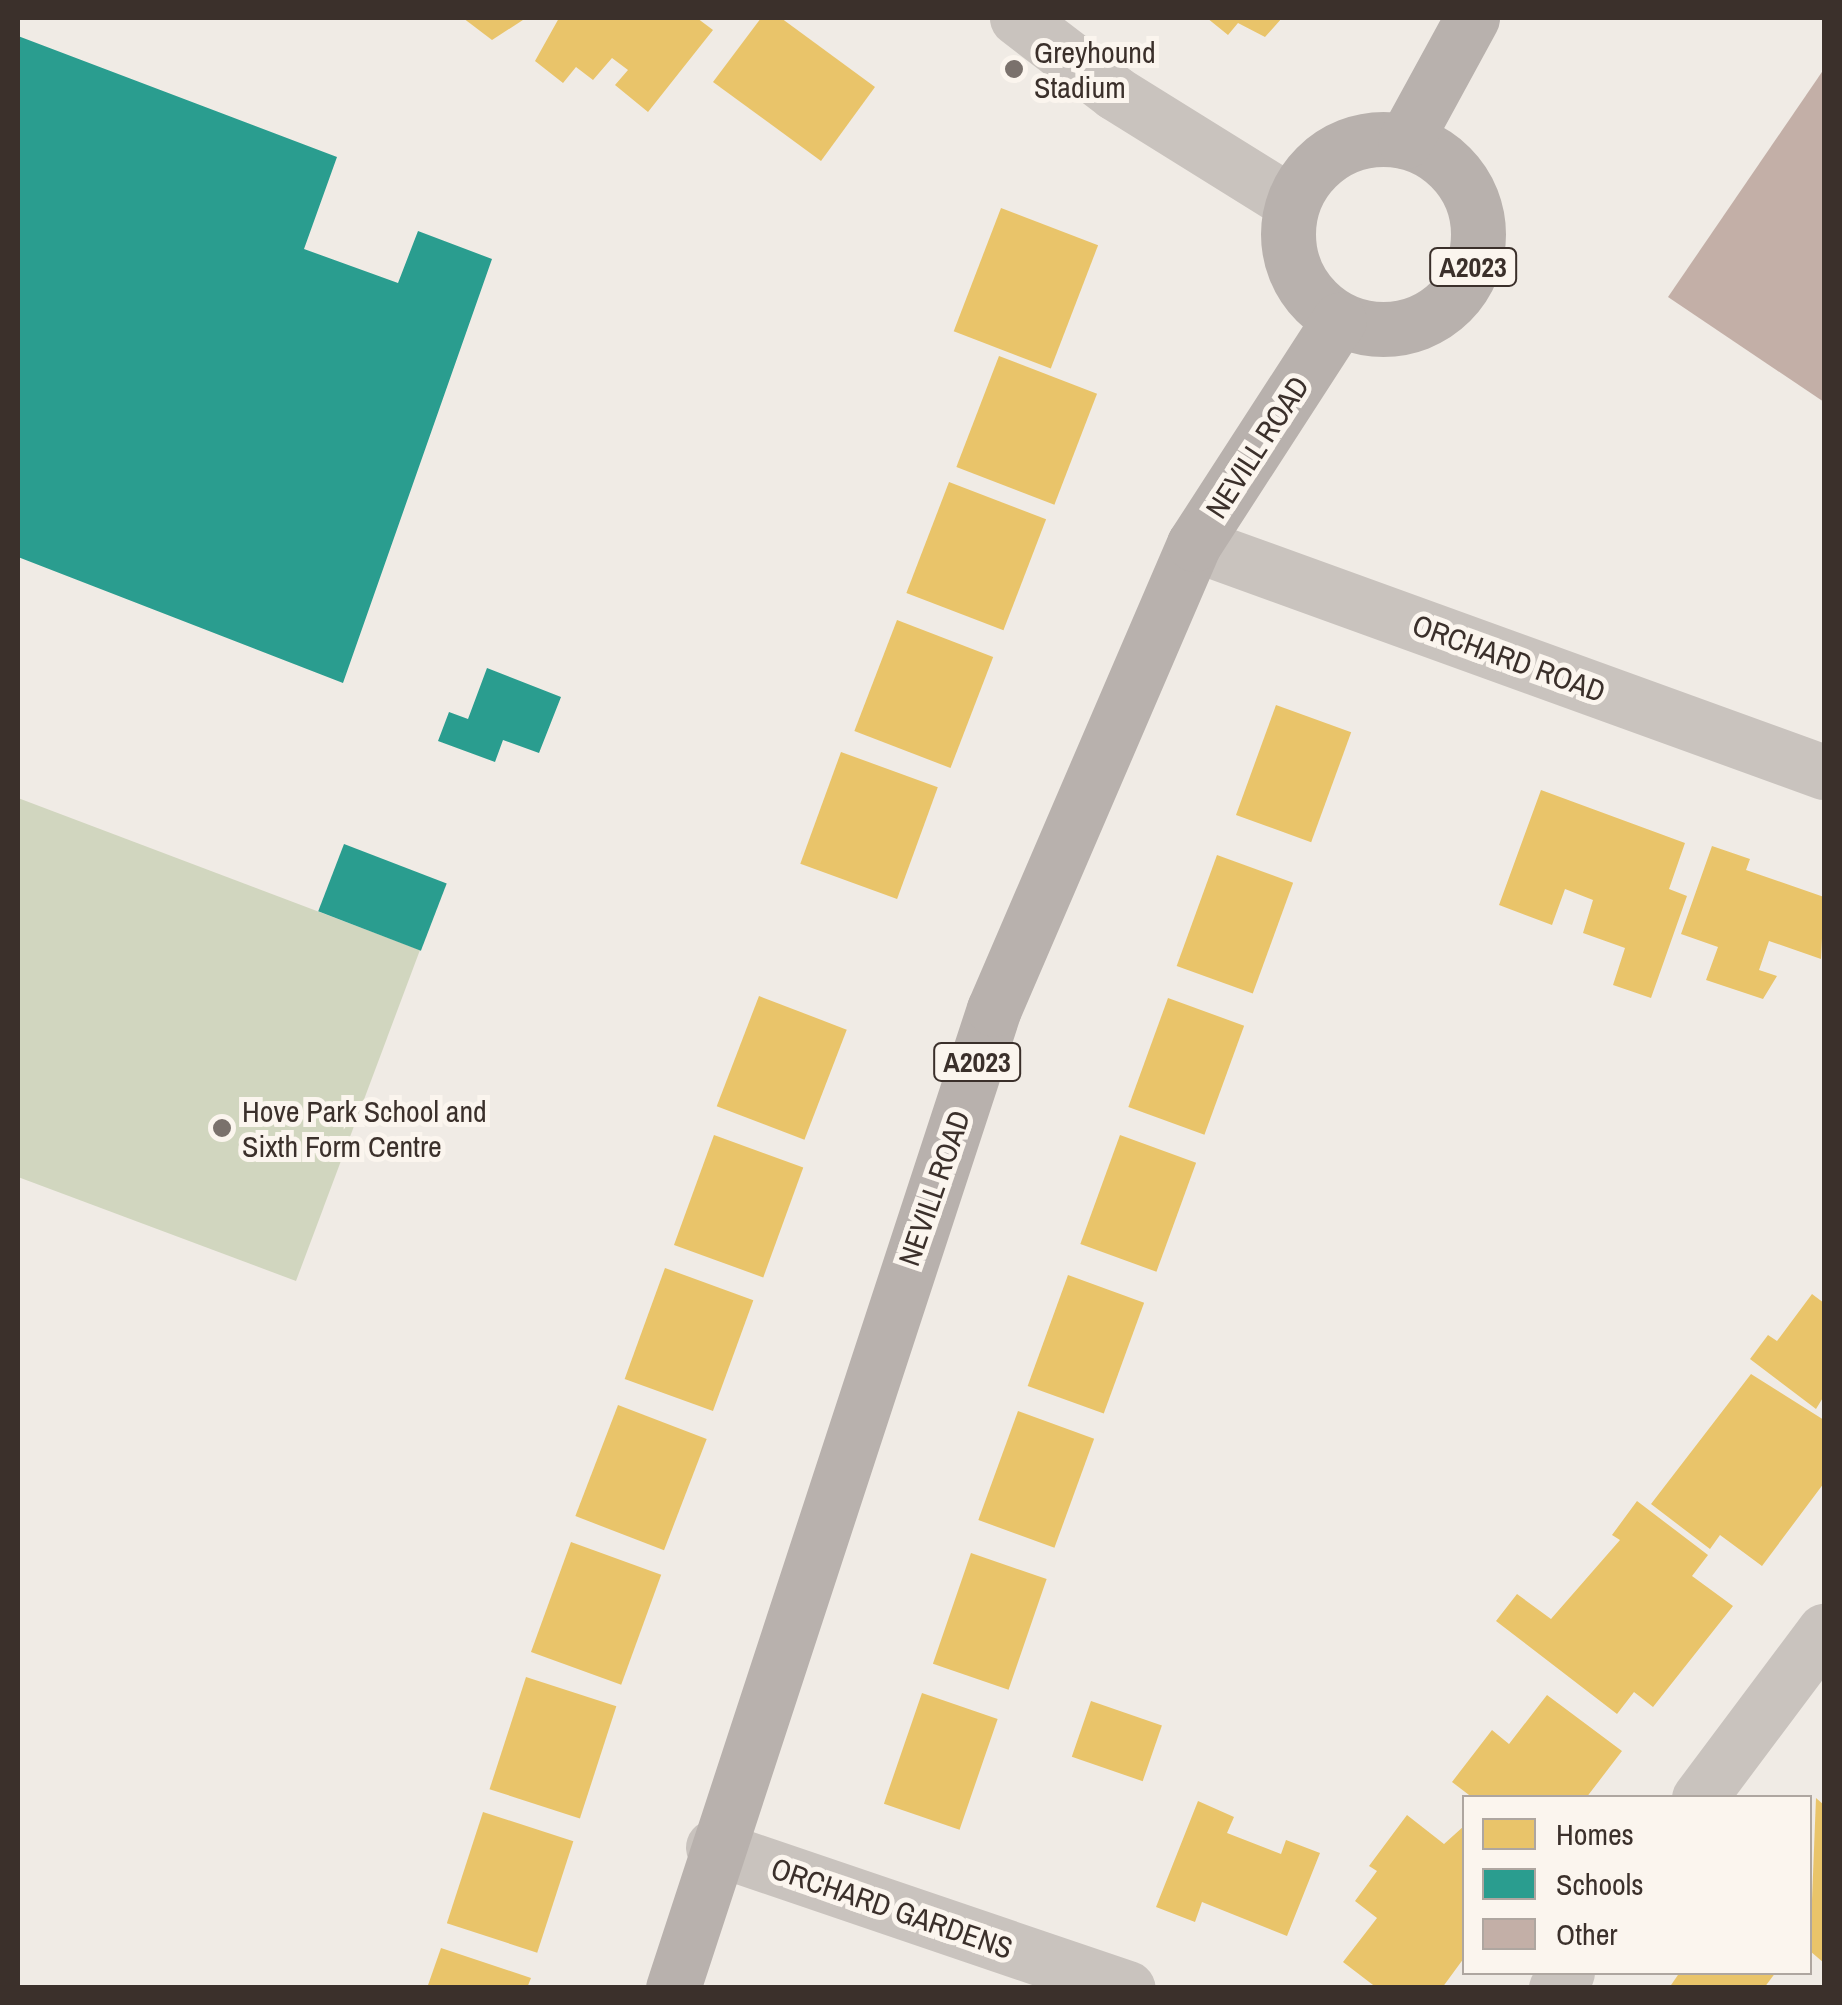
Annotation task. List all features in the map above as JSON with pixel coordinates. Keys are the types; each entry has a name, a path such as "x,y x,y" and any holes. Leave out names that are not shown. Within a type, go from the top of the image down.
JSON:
{"main road":[{"path":"1340,320 1294,271 1292,203 1304,178 1349,144 1404,141 1472,18"},
{"name":"A2023","path":"1340,320 1386,329 1434,316 1476,261 1479,223 1466,186 1440,157 1404,141"},
{"name":"NEVILL ROAD","path":"673,1988 713,1847 994,1010 1194,544 1340,320"}],"street":[{"path":"1017,18 1115,93 1292,203"},
{"name":"ORCHARD ROAD","path":"1194,544 1824,772"},
{"path":"1701,1795 1824,1631"},
{"name":"ORCHARD GARDENS","path":"713,1847 1128,1988"}],"green space":[{"path":"18,798 420,950 296,1281 18,1177"}],"building: Homes":[{"path":"463,18 526,18 492,40"},
{"path":"559,18 697,18 713,30 648,112 615,85 628,70 612,58 593,80 576,67 563,83 535,61"},
{"path":"761,18 781,18 875,87 821,161 713,82"},
{"path":"1207,18 1282,18 1265,37 1238,23 1228,35"},
{"path":"1001,208 1098,245 1051,369 954,331"},
{"path":"999,356 1097,394 1054,505 956,467"},
{"path":"949,482 1046,519 1003,630 906,593"},
{"path":"897,620 993,657 951,768 854,731"},
{"path":"1276,705 1351,732 1311,842 1236,815"},
{"path":"841,752 938,787 897,899 800,864"},
{"path":"1541,790 1685,843 1669,889 1687,896 1651,998 1613,985 1625,948 1583,933 1593,900 1565,889 1552,925 1499,905"},
{"path":"1712,846 1750,859 1746,870 1824,897 1821,959 1769,941 1759,970 1777,976 1763,999 1706,980 1718,947 1681,934"},
{"path":"1217,855 1293,883 1253,994 1177,966"},
{"path":"759,996 847,1030 804,1140 717,1106"},
{"path":"1168,998 1244,1026 1204,1135 1128,1107"},
{"path":"714,1135 803,1167 763,1277 674,1245"},
{"path":"1120,1135 1196,1163 1156,1272 1080,1244"},
{"path":"665,1268 753,1300 713,1411 625,1379"},
{"path":"1068,1275 1144,1303 1104,1414 1028,1386"},
{"path":"1812,1294 1824,1303 1824,1396 1816,1409 1750,1359 1768,1335 1777,1341"},
{"path":"1751,1374 1824,1420 1824,1483 1762,1566 1720,1535 1710,1549 1651,1504"},
{"path":"618,1405 707,1439 664,1550 575,1516"},
{"path":"1018,1411 1094,1439 1054,1548 978,1520"},
{"path":"1637,1501 1708,1555 1692,1576 1733,1606 1653,1707 1634,1692 1617,1714 1496,1621 1517,1594 1551,1619 1620,1540 1612,1535"},
{"path":"571,1542 661,1575 621,1685 531,1652"},
{"path":"971,1553 1047,1579 1009,1690 933,1664"},
{"path":"526,1677 616,1706 580,1819 490,1789"},
{"path":"922,1693 998,1719 960,1830 884,1804"},
{"path":"1547,1695 1622,1751 1588,1795 1469,1795 1452,1782 1492,1730 1509,1744"},
{"path":"1091,1701 1162,1725 1143,1781 1072,1757"},
{"path":"1816,1798 1824,1805 1824,1963 1812,1953"},
{"path":"1198,1801 1234,1817 1227,1833 1281,1854 1286,1840 1320,1853 1287,1936 1202,1902 1195,1922 1156,1907"},
{"path":"483,1812 573,1841 537,1953 447,1923"},
{"path":"1407,1815 1444,1844 1462,1828 1462,1961 1442,1988 1377,1988 1343,1962 1377,1918 1355,1901 1377,1871 1369,1866"},
{"path":"441,1948 531,1978 527,1988 427,1988"},
{"path":"1678,1975 1774,1975 1764,1988 1669,1988"}],"building: Schools":[{"path":"18,36 337,157 304,249 398,283 418,231 492,259 343,683 18,557"},
{"path":"487,668 561,697 539,753 503,740 495,762 438,741 449,712 468,719"},
{"path":"344,844 447,883 421,951 318,911"}],"building: Other":[{"path":"1824,69 1824,402 1668,297"}],"place":[{"name":"Greyhound Stadium","path":"1014,69"},
{"name":"Hove Park School and Sixth Form Centre","path":"222,1128"}]}
